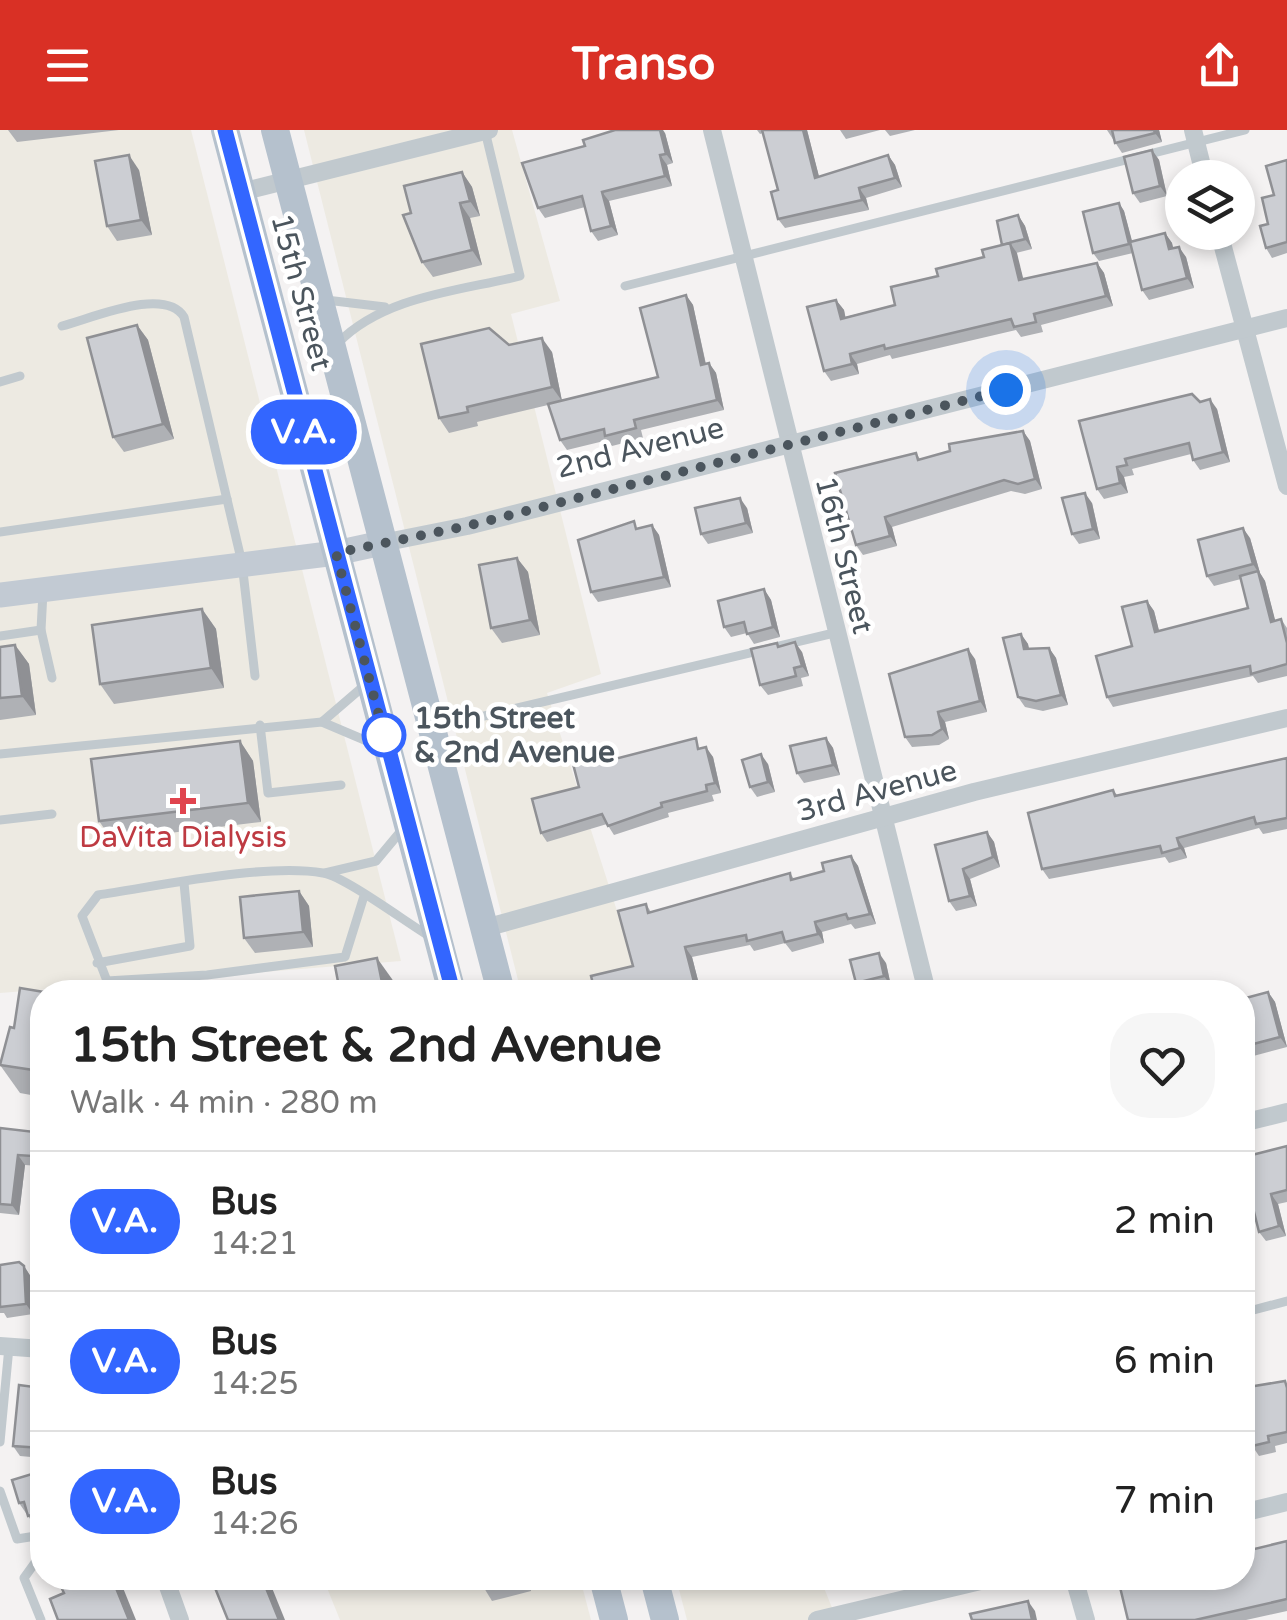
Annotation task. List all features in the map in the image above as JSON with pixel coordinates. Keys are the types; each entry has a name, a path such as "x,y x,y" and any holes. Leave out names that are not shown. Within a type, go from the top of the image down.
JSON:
{"main road":[{"name":"15th Street","path":"225,130 449,980"},
{"name":"15th Street","path":"275,130 498,980"},
{"path":"606,1590 614,1620"},
{"path":"657,1590 665,1620"}],"street":[{"path":"241,192 487,130"},
{"name":"16th Street","path":"712,130 834,632 924,980"},
{"path":"1225,250 1287,486"},
{"name":"2nd Avenue","path":"0,595 336,553 1287,318"},
{"name":"3rd Avenue","path":"485,928 882,818 1287,718"},
{"path":"1255,1119 1287,1112"},
{"path":"5,1346 30,1348"},
{"path":"1255,1510 1287,1502"},
{"path":"169,1590 180,1620"},
{"path":"817,1620 943,1590"},
{"path":"1077,1590 1086,1620"}],"lane":[{"path":"332,350 356,325 388,308 520,276 487,130"},
{"path":"626,286 1195,136 1244,130"},
{"path":"319,299 388,308"},
{"path":"62,326 160,300 179,308 242,563 255,676"},
{"path":"0,382 20,376"},
{"path":"0,532 226,498"},
{"path":"43,589 40,630 52,678"},
{"path":"0,636 40,630"},
{"path":"432,729 834,632"},
{"path":"322,722 369,681"},
{"path":"0,754 260,724 322,722 388,750"},
{"path":"260,724 268,794 341,785"},
{"path":"0,820 52,814"},
{"path":"107,980 82,916 98,895 239,874 325,872 376,861 394,845 407,820"},
{"path":"325,872 440,943"},
{"path":"98,962 190,946 184,882"},
{"path":"130,980 344,957 364,896"},
{"path":"1255,1309 1287,1301"},
{"path":"0,1442 5,1346"},
{"path":"0,1491 17,1540 30,1538"},
{"path":"30,1570 24,1578 41,1620"}],"shaded area":[{"path":"0,130 191,130 401,961 163,980 30,980 30,991 0,993"},
{"path":"304,130 512,130 560,301 511,314 601,674 547,693 639,980 518,980"},
{"path":"328,1590 583,1590 591,1620 340,1620"},
{"path":"679,1590 825,1590 837,1620 687,1620"}],"building":[{"path":"615,130 660,130 666,154 660,155 665,176 602,192 611,226 591,231 582,196 538,208 522,163 585,146 583,140"},
{"path":"762,130 803,130 815,178 888,155 895,178 859,188 862,200 778,219 771,192 778,190"},
{"path":"1112,130 1154,130 1155,133 1115,143"},
{"path":"1152,150 1160,186 1133,193 1124,157"},
{"path":"129,155 141,220 107,226 95,161"},
{"path":"1287,160 1287,242 1266,248 1260,226 1268,224 1262,198 1274,195 1266,166"},
{"path":"462,172 470,201 460,203 472,250 422,262 403,215 411,213 404,186"},
{"path":"1119,203 1129,244 1093,253 1083,212"},
{"path":"1018,215 1025,239 1002,245 997,221"},
{"path":"1165,233 1165,250 1180,250 1187,278 1142,290 1130,242"},
{"path":"1010,243 1019,280 1097,263 1106,296 1034,314 1036,322 1014,327 1011,319 850,354 852,364 824,371 807,307 836,300 841,319 895,305 891,287 938,276 936,269 984,257 982,250"},
{"path":"686,295 701,365 709,363 717,400 634,420 636,428 605,436 604,429 560,440 548,404 658,377 640,308"},
{"path":"137,325 163,424 113,437 87,338"},
{"path":"489,328 509,345 542,338 552,387 467,407 468,412 439,418 421,344"},
{"path":"1192,394 1200,402 1210,399 1223,452 1193,460 1189,443 1125,459 1127,465 1117,467 1120,483 1097,489 1079,421"},
{"path":"1023,431 1035,479 1018,484 1004,480 885,517 890,536 856,545 835,473 916,453 918,460 950,451 949,444"},
{"path":"1085,493 1093,529 1072,534 1062,498"},
{"path":"740,498 746,523 701,534 695,508"},
{"path":"634,521 636,529 652,525 664,577 591,592 578,540"},
{"path":"1243,528 1253,564 1207,576 1198,540"},
{"path":"517,558 530,620 491,628 479,565"},
{"path":"1258,571 1271,622 1281,619 1287,664 1251,674 1250,666 1107,697 1096,656 1132,646 1122,607 1147,601 1155,632 1248,608 1240,576"},
{"path":"764,589 773,627 747,634 744,622 724,627 718,601"},
{"path":"202,609 211,668 100,684 92,625"},
{"path":"1021,634 1024,649 1049,648 1061,695 1036,701 1018,697 1003,638"},
{"path":"795,642 802,666 794,668 796,676 760,685 751,649"},
{"path":"15,645 22,696 0,698 0,647"},
{"path":"968,649 980,701 938,712 942,729 932,735 905,737 889,674"},
{"path":"696,738 698,749 706,747 715,783 706,785 707,791 661,803 662,807 608,826 602,814 541,833 532,799 579,787 572,760 613,750 615,759"},
{"path":"826,738 833,765 797,773 790,746"},
{"name":"DaVita Dialysis","path":"240,741 248,803 99,821 91,759"},
{"path":"761,754 768,782 750,787 742,760"},
{"path":"1287,758 1287,818 1256,824 1254,817 1177,838 1180,848 1162,853 1160,846 1042,869 1028,813 1113,790 1115,796"},
{"path":"987,832 993,857 963,869 970,896 949,901 935,845"},
{"path":"851,856 870,914 848,919 846,914 815,922 818,934 785,942 782,932 747,941 746,935 685,947 693,980 592,980 591,976 633,966 618,911 646,904 648,913 790,873 791,880 824,871 822,863"},
{"path":"299,891 303,932 244,938 240,897"},
{"path":"879,953 884,976 855,980 850,960"},
{"path":"377,958 382,980 338,980 335,966"},
{"path":"20,988 30,990 30,1070 0,1065 10,1027 14,1028"},
{"path":"1268,992 1280,1037 1255,1044 1255,996"},
{"path":"0,1128 30,1131 30,1156 18,1155 12,1205 0,1204"},
{"path":"1287,1146 1287,1190 1271,1194 1279,1226 1259,1232 1255,1216 1255,1154"},
{"path":"19,1262 24,1266 26,1304 0,1307 0,1265"},
{"path":"1285,1381 1287,1432 1268,1436 1269,1442 1255,1445 1255,1386"},
{"path":"19,1385 30,1386 30,1447 13,1446"},
{"path":"30,1475 30,1515 24,1502 19,1503 12,1480"},
{"path":"1287,1541 1287,1599 1195,1620 1128,1620 1121,1590 1255,1590 1255,1549"},
{"path":"63,1590 117,1590 129,1620 58,1620 50,1599 64,1593"},
{"path":"216,1590 267,1590 279,1620 228,1620"},
{"path":"1028,1601 1032,1620 972,1620 970,1614"}],"bus line":[{"name":"V.A.","path":"225,130 450,980"}],"place":[{"name":"15th Street & 2nd Avenue","path":"384,735"},
{"name":"DaVita Dialysis","path":"183,801"}],"route":[{"path":"384,735 388,750 336,553 467,526 1006,390"}]}
